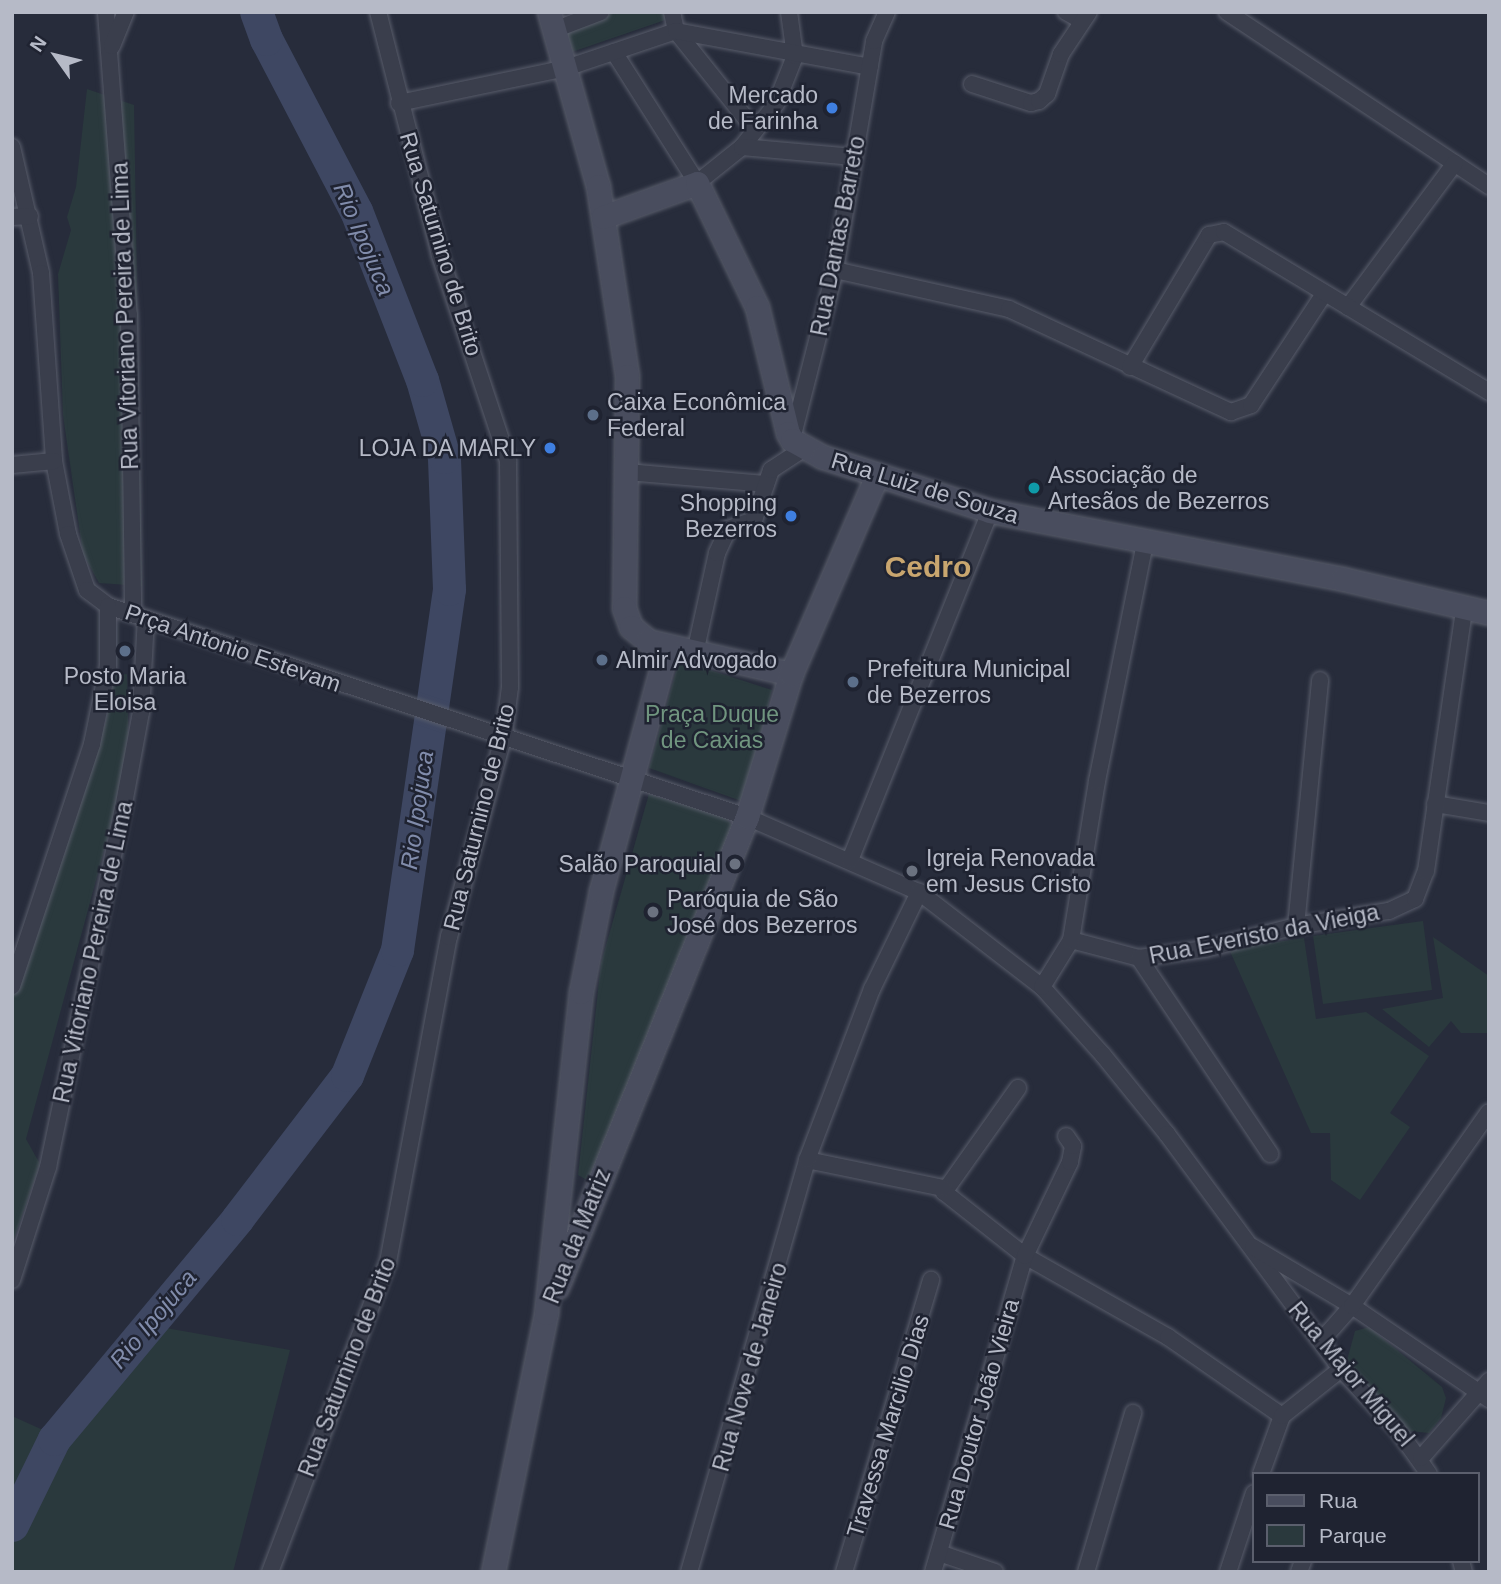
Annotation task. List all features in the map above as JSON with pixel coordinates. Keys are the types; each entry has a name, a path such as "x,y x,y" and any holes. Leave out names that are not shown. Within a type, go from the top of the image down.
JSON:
{"main road":[{"path":"552,21 603,217 627,376 624,608 631,627 648,641 667,648 791,674"},
{"path":"603,217 697,183 757,307 799,444"},
{"name":"Rua Luiz de Souza","path":"799,444 877,475 990,511 1343,579 1489,613"},
{"name":"Rua da Matriz","path":"546,1313 747,817 791,674 877,475"},
{"path":"632,776 667,648"},
{"name":"Rua da Matriz","path":"546,1313 581,992 601,891 632,776"},
{"path":"493,1572 546,1313"}],"street":[{"path":"110,51 126,12"},
{"name":"Rua Saturnino de Brito","path":"270,1572 388,1262 449,937 504,734 512,649 508,461 440,255 399,103 378,12"},
{"path":"552,21 601,12"},
{"path":"672,12 676,31 755,130"},
{"path":"614,52 697,183 742,147 776,104 795,56 789,12"},
{"name":"Rua Dantas Barreto","path":"799,444 835,270 874,41 887,12"},
{"path":"972,84 1031,103 1039,101 1085,17 1066,12"},
{"path":"1227,12 1489,186"},
{"name":"Rua Vitoriano Pereira de Lima","path":"12,1279 48,1167 124,809 141,712 129,315 107,15"},
{"path":"399,103 566,68 676,31 795,56 870,67"},
{"path":"12,147 41,272 54,461 76,563 88,590 108,606 108,666 92,744 12,986"},
{"path":"742,147 854,157"},
{"path":"1348,307 1455,163"},
{"path":"12,218 30,216"},
{"path":"1130,367 1209,235 1224,232 1489,392"},
{"path":"835,270 1009,309 1223,410 1244,410 1324,293"},
{"path":"695,653 717,553 729,529 754,520 760,511 765,484 771,470 799,444"},
{"path":"12,465 54,461"},
{"path":"626,472 765,484"},
{"path":"850,860 990,511"},
{"path":"1042,987 1071,940 1097,782 1145,542"},
{"name":"Prça Antonio Estevam","path":"108,606 357,691 471,722 632,776"},
{"path":"1464,609 1436,804 1489,813"},
{"path":"1296,926 1320,680"},
{"path":"632,776 747,817"},
{"name":"Rua Everisto da Vieiga","path":"1071,940 1139,958 1205,949 1296,926 1389,911 1415,899 1426,871 1436,804"},
{"name":"Rua Major Miguel","path":"747,817 919,892 1042,987 1167,1134 1340,1368 1421,1458 1428,1472"},
{"name":"Rua Nove de Janeiro","path":"689,1572 807,1160 872,989 919,892"},
{"path":"1139,958 1270,1154"},
{"path":"943,1188 1018,1088"},
{"path":"1321,1341 1352,1306 1489,1112"},
{"name":"Rua Doutor João Vieira","path":"933,1572 1026,1256 1070,1162 1073,1146 1066,1136"},
{"path":"807,1160 943,1188 1026,1256 1168,1337 1282,1416"},
{"path":"1245,1242 1486,1391 1421,1458"},
{"name":"Travessa Marcilio Dias","path":"844,1572 931,1280"},
{"path":"1262,1472 1282,1416 1340,1368"},
{"path":"1086,1572 1133,1413"},
{"path":"1228,1572 1252,1499"},
{"path":"939,1553 995,1572"}],"green space":[{"path":"616,12 669,12 671,18 569,53 564,32"},
{"path":"87,89 134,105 142,586 99,583 83,554 63,415 58,274 71,230 67,217 76,187"},
{"name":"Praça Duque de Caxias","path":"679,660 772,690 744,802 649,768"},
{"path":"127,674 129,758 26,1139 40,1164 12,1245 12,999 105,724 115,675"},
{"path":"649,794 727,818 733,827 594,1176 585,1179 578,1175 601,963"},
{"path":"1423,921 1432,990 1323,1004 1313,936"},
{"path":"1433,937 1489,976 1489,1033 1461,1033 1451,1021 1429,1047 1382,1009 1443,998"},
{"path":"1304,938 1316,1019 1366,1012 1429,1056 1390,1113 1410,1127 1360,1200 1331,1180 1330,1133 1311,1133 1229,949"},
{"path":"149,1325 290,1350 233,1572 12,1572 12,1527 19,1511"},
{"path":"1369,1327 1442,1387 1446,1398 1441,1418 1429,1433 1409,1431 1346,1364 1355,1331"},
{"path":"12,1416 43,1430 12,1495"}],"waterway":[{"name":"Rio Ipojuca","path":"12,1525 54,1439 237,1219 347,1075 397,950 449,589 444,457 422,380 356,211 266,39 256,12"}],"place":[{"name":"Mercado de Farinha","path":"832,108"},
{"name":"Caixa Econômica Federal","path":"593,415"},
{"name":"LOJA DA MARLY","path":"550,448"},
{"name":"Associação de Artesãos de Bezerros","path":"1034,488"},
{"name":"Shopping Bezerros","path":"791,516"},
{"name":"Posto Maria Eloisa","path":"125,651"},
{"name":"Almir Advogado","path":"602,660"},
{"name":"Prefeitura Municipal de Bezerros","path":"853,682"},
{"name":"Salão Paroquial","path":"735,864"},
{"name":"Igreja Renovada em Jesus Cristo","path":"912,871"},
{"name":"Paróquia de São José dos Bezerros","path":"653,912"}],"district":[{"name":"Cedro","path":"928,567"}]}
